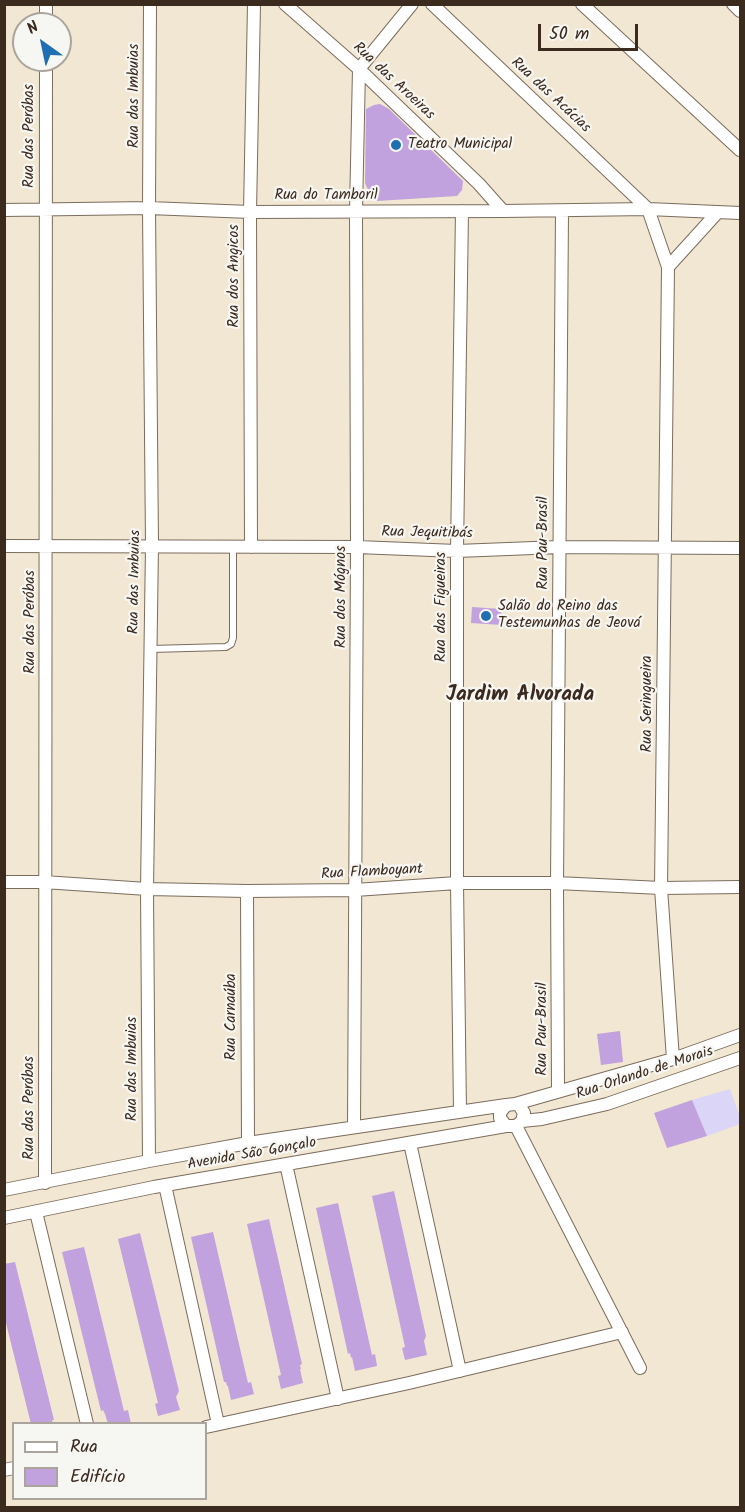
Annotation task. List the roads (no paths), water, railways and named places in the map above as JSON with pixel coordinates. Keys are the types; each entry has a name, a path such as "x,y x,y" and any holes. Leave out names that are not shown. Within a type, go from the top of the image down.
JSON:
{"street":[{"name":"Rua das Imbuias","path":"149,1161 147,889 152,546 150,4"},
{"name":"Rua dos Angicos","path":"251,547 250,212 254,4"},
{"name":"Rua das Aroeiras","path":"285,4 359,69 503,211"},
{"path":"359,69 412,4"},
{"name":"Rua das Acácias","path":"432,4 648,209"},
{"path":"582,4 741,150"},
{"path":"733,4 741,12"},
{"name":"Rua dos Mógnos","path":"354,1126 356,211 359,69"},
{"name":"Rua das Peróbas","path":"45,1183 46,72"},
{"name":"Rua do Tamboril","path":"4,210 149,208 250,212 648,209 741,213"},
{"name":"Rua Seringueira","path":"648,209 668,267 661,888 673,1059"},
{"name":"Rua das Figueiras","path":"460,1111 457,551 462,211"},
{"name":"Rua Pau-Brasil","path":"558,1091 557,883 562,211"},
{"path":"668,267 717,213"},
{"name":"Rua Jequitibás","path":"4,546 357,547 457,551 559,547 741,548"},
{"name":"Rua Flamboyant","path":"4,882 247,891 356,890 457,883 557,883 661,888 741,887"},
{"name":"Rua Carnaúba","path":"247,891 248,1143"},
{"name":"Avenida São Gonçalo","path":"4,1190 248,1143 511,1104 673,1059 741,1035"},
{"name":"Rua Orlando de Morais","path":"515,1125 607,1104 741,1058"},
{"path":"515,1125 524,1117 522,1109 511,1104 500,1113 500,1118 515,1125 640,1368"},
{"name":"Avenida São Gonçalo","path":"4,1218 165,1185 515,1125"},
{"path":"410,1143 460,1371"},
{"path":"286,1164 338,1399"},
{"path":"165,1185 212,1426 338,1399 622,1332"},
{"path":"36,1212 87,1422"}],"lane":[{"path":"150,649 226,647 231,644 234,638 233,547"}],"place":[{"name":"Teatro Municipal","path":"396,145"},
{"name":"Salão do Reino das Testemunhas de Jeová","path":"486,616"}],"district":[{"name":"Jardim Alvorada","path":"520,696"}]}
